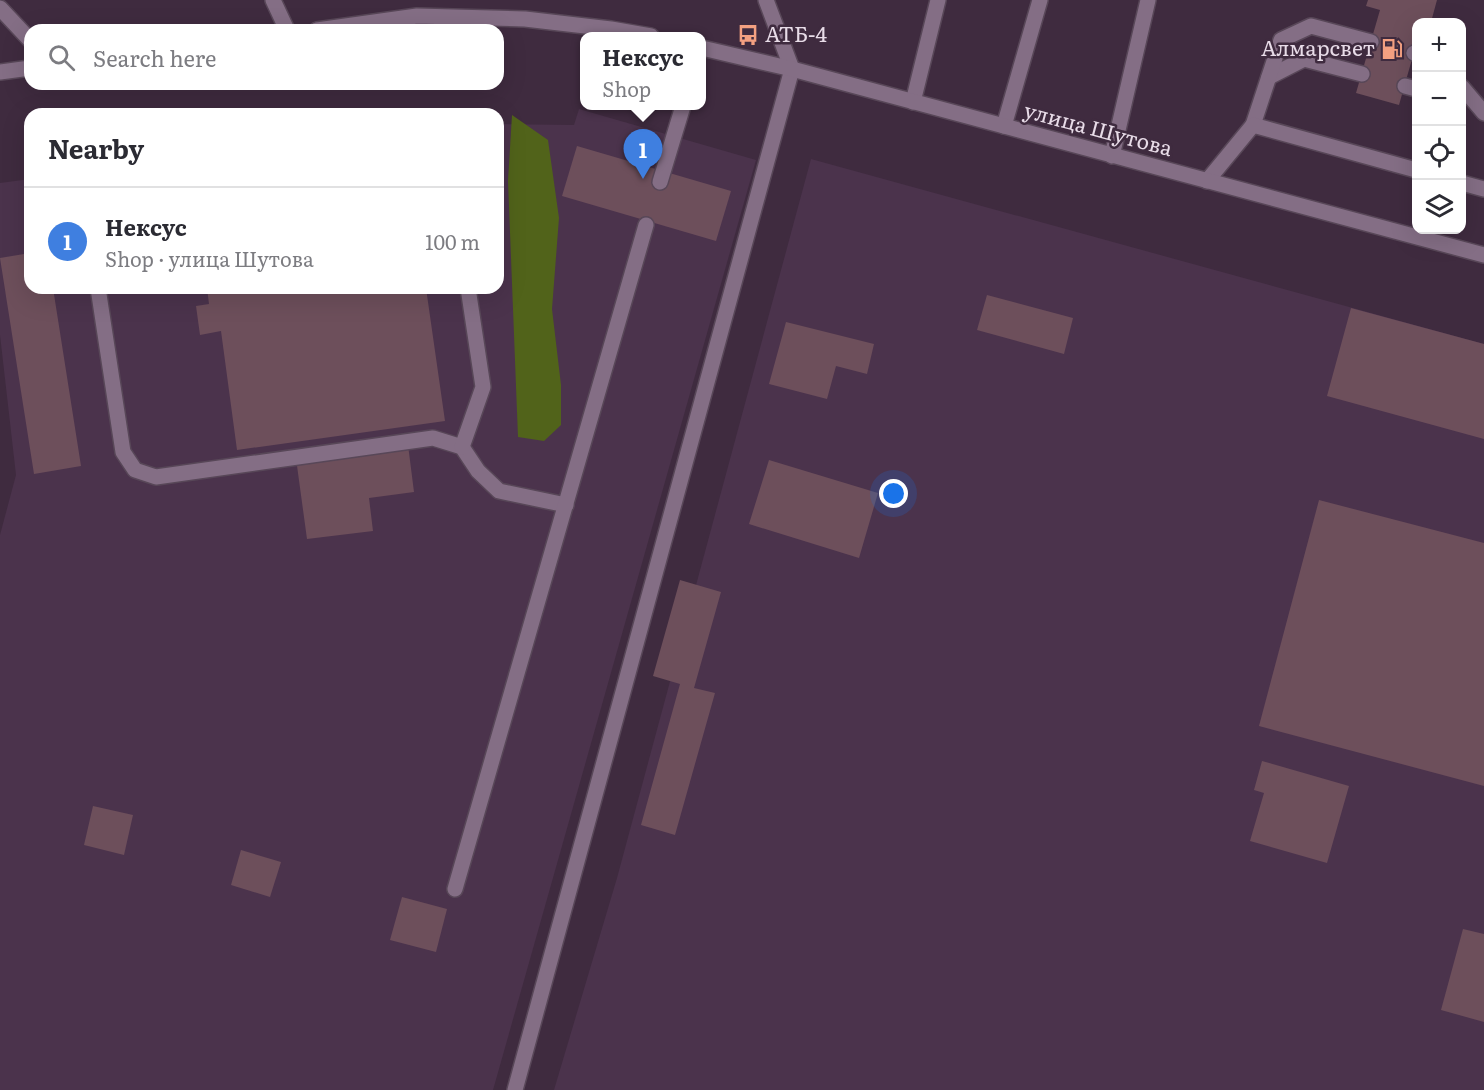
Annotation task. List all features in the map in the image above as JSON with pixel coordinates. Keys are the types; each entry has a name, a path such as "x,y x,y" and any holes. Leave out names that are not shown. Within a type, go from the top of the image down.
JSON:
{"street":[{"path":"273,0 284,24"},
{"path":"515,1090 792,69 766,0"},
{"path":"913,102 938,0"},
{"path":"1004,126 1040,0"},
{"path":"1112,156 1148,0"},
{"path":"0,8 24,34"},
{"path":"359,24 417,16 525,19 628,32"},
{"path":"1207,181 1253,125 1281,39 1311,26 1371,42"},
{"name":"улица Шутова","path":"706,49 792,69 1484,255"},
{"path":"1269,77 1304,59 1362,74"},
{"path":"0,72 24,69"},
{"path":"660,182 681,110"},
{"path":"1253,125 1412,169"},
{"path":"1466,184 1484,189"},
{"path":"455,889 646,225"},
{"path":"99,294 123,452 135,470 156,477 433,438 462,447 478,471 498,491 566,505"},
{"path":"462,447 483,387 469,294"}],"shaded area":[{"path":"579,109 756,160 493,1090 0,1090 0,535 16,475 0,335 0,183 24,180 24,294 504,294 504,124 574,125"},
{"path":"811,159 1484,344 1484,1090 554,1090 617,878"}],"green space":[{"path":"512,115 548,140 559,218 552,309 561,385 561,425 544,441 518,437 508,181"}],"building":[{"name":"Алмарсвет","path":"1368,0 1437,0 1432,18 1412,18 1412,59 1399,105 1356,93 1380,10 1366,6"},
{"path":"577,146 731,191 716,241 562,196"},
{"path":"24,254 24,294 54,294 81,466 34,474 0,258"},
{"path":"208,294 427,294 445,421 237,450 221,331 200,335 196,306 209,304"},
{"path":"987,295 1073,318 1064,354 977,330"},
{"path":"1351,308 1484,344 1484,439 1327,396"},
{"path":"786,322 874,344 867,374 836,366 827,399 769,384"},
{"path":"407,437 414,492 369,498 373,531 307,539 295,451"},
{"path":"769,460 878,493 859,558 749,524"},
{"path":"1319,500 1484,543 1484,786 1259,726"},
{"path":"680,580 721,592 694,688 715,693 675,835 641,825 680,684 653,676"},
{"path":"1262,761 1349,786 1327,863 1250,841 1264,793 1254,790"},
{"path":"93,806 133,815 124,855 84,845"},
{"path":"241,850 281,862 270,897 231,885"},
{"path":"402,897 447,909 436,952 390,940"},
{"path":"1463,929 1484,934 1484,1022 1441,1010"}],"place":[{"name":"АТБ-4","path":"748,35"},
{"name":"Алмарсвет","path":"1392,49"},
{"name":"Нексус","path":"643,179"}]}
